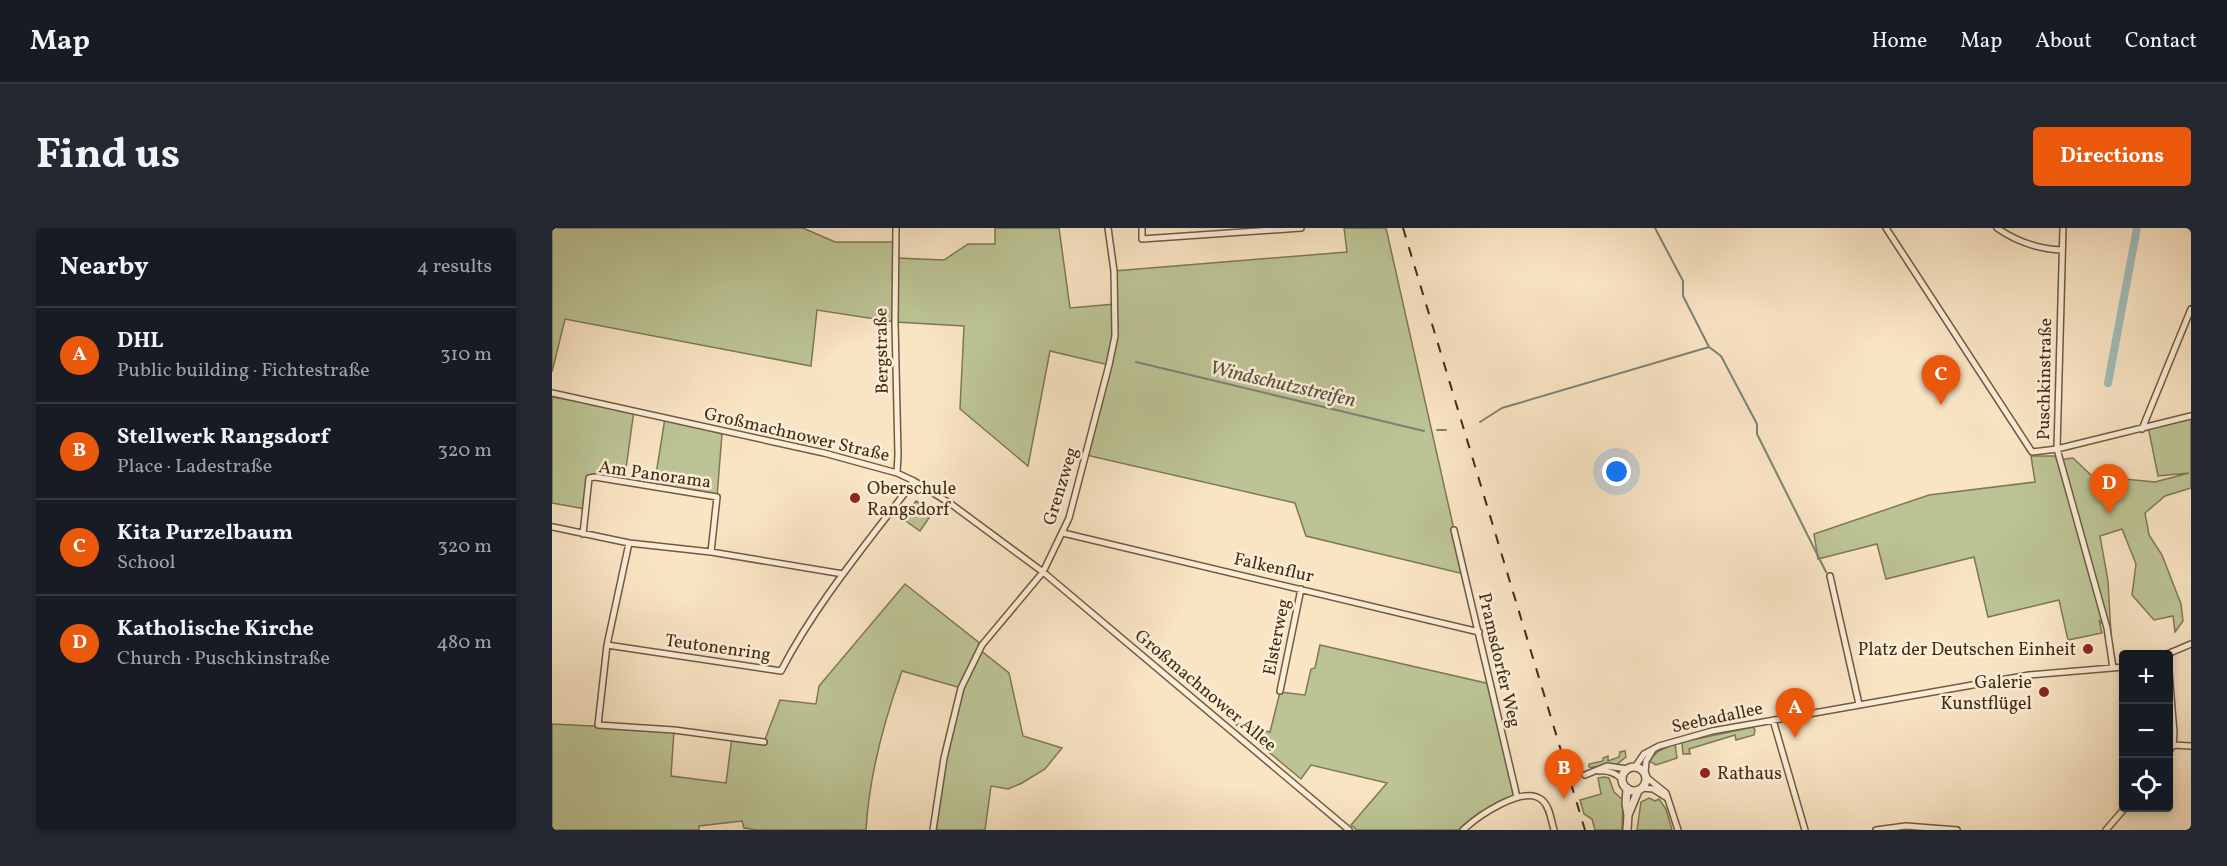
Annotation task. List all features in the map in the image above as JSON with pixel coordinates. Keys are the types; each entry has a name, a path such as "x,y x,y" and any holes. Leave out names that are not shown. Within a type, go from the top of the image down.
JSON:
{"street":[{"name":"Bergstraße","path":"897,228 895,325 897,473"},
{"name":"Grenzweg","path":"933,830 944,758 961,688 979,649 1043,573 1070,518 1115,336 1114,271 1108,228"},
{"path":"1142,228 1142,239 1301,228"},
{"path":"1886,228 2032,452 2057,449 2191,416"},
{"path":"1997,228 2025,243 2062,250"},
{"name":"Puschkinstraße","path":"2063,228 2058,345 2057,449 2107,628 2113,668"},
{"path":"2142,429 2191,309"},
{"name":"Großmachnower Straße","path":"552,394 796,446 897,473 951,504 1043,573"},
{"name":"Am Panorama","path":"583,534 589,478 595,477 717,497 711,552"},
{"name":"Teutonenring","path":"607,645 781,671 796,642 843,574 914,481"},
{"path":"553,527 629,543 711,552 843,574"},
{"name":"Pramsdorfer Weg","path":"1454,530 1517,797"},
{"name":"Falkenflur","path":"1063,533 1479,632"},
{"path":"629,543 607,645 598,725 674,730 764,742"},
{"name":"Großmachnower Allee","path":"1043,573 1349,830"},
{"path":"1830,576 1859,704"},
{"name":"Elsterweg","path":"1280,691 1300,589"},
{"path":"2173,652 2191,644"},
{"name":"Seebadallee","path":"1622,780 1644,754 1677,740 1703,733 2035,674 2119,667"},
{"path":"2173,715 2173,745 2191,746"},
{"path":"1773,720 1805,830"},
{"name":"Seebadallee","path":"1628,815 1640,789 1646,783 1646,761 1654,749"},
{"path":"1627,830 1627,788 1620,776 1605,770 1588,773 1607,766 1631,768 1645,775 1664,789 1678,830"},
{"path":"1627,788 1653,789 1668,799"},
{"path":"1463,830 1475,818 1517,797 1531,796 1540,798 1547,806 1554,830"},
{"path":"2106,830 2122,812"},
{"path":"1876,830 1906,826 1957,830"}],"green space":[{"path":"552,228 803,228 835,242 896,242 896,258 944,260 968,244 995,244 995,228 1059,228 1070,308 1115,304 1114,271 1347,252 1344,228 1386,228 1464,574 1306,536 1295,503 1086,455 1109,365 1050,351 1028,466 960,409 964,326 895,322 817,310 811,366 565,319 552,372"},
{"path":"552,397 634,410 624,483 589,478 586,509 552,503"},
{"path":"2191,416 2191,488 2165,496 2145,513 2149,535 2162,555 2181,604 2183,621 2175,632 2173,616 2154,620 2132,595 2136,564 2122,529 2100,536 2108,581 2111,634 2099,620 2102,633 2068,640 2059,600 1988,617 1974,557 1886,579 1877,544 1818,559 1814,534 1929,495 2035,482 2031,456 2055,456 2057,460 2073,458 2092,476 2155,482 2189,473 2158,476 2149,431 2142,429"},
{"path":"665,418 722,434 717,497 654,487"},
{"path":"916,501 933,512 920,531 903,519"},
{"path":"905,584 982,645 979,649 1009,673 1023,736 1062,748 1045,769 1022,783 1008,789 991,786 985,830 933,830 944,758 961,688 902,671 878,749 870,790 866,830 757,830 744,828 742,821 699,826 699,830 552,830 552,724 674,730 671,776 726,783 732,737 764,742 780,700 816,704 819,686"},
{"path":"1320,645 1490,684 1517,797 1494,808 1463,830 1357,830 1351,825 1387,783 1311,765 1301,779 1234,723 1270,732 1280,692 1305,695 1311,669 1315,668"},
{"path":"1753,727 1754,735 1736,740 1735,735 1689,749 1690,754 1683,754 1682,742"},
{"path":"1675,743 1677,758 1656,765 1649,761 1657,752"},
{"path":"1625,751 1626,757 1616,765 1589,767 1589,764 1603,761 1603,758 1608,756 1608,761 1619,757 1620,752"},
{"path":"1598,778 1609,778 1614,792 1623,800 1622,830 1595,830 1592,819 1584,814 1580,800 1601,794"},
{"path":"1649,798 1655,801 1659,799 1666,809 1672,830 1637,830 1641,802"}],"waterway":[{"path":"1655,228 1683,281 1683,296 1709,347 1721,356 1757,424 1757,434 1826,572"},
{"path":"2108,383 2137,228"},
{"name":"Windschutzstreifen","path":"1480,422 1502,408 1709,347"},
{"name":"Windschutzstreifen","path":"1136,362 1424,431"},
{"name":"Windschutzstreifen","path":"1437,430 1446,430"}],"railway":[{"path":"1403,228 1585,830"}],"place":[{"name":"Kita Purzelbaum","path":"1941,405"},
{"name":"Oberschule Rangsdorf","path":"855,498"},
{"name":"Katholische Kirche","path":"2109,514"},
{"name":"Platz der Deutschen Einheit","path":"2088,649"},
{"name":"Galerie Kunstflügel","path":"2044,692"},
{"name":"DHL","path":"1795,738"},
{"name":"Rathaus","path":"1705,773"},
{"name":"Stellwerk Rangsdorf","path":"1564,799"}]}
